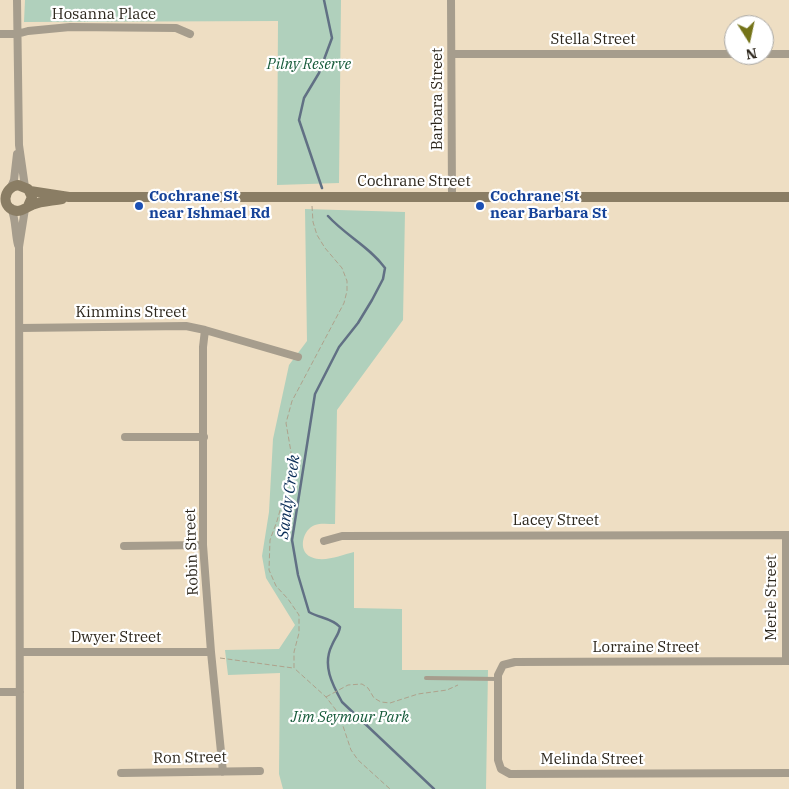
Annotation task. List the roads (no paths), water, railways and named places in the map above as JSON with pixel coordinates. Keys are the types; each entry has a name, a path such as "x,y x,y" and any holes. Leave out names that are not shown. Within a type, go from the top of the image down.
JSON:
{"street":[{"path":"17,0 19,145 14,180 6,190 6,205 13,213 15,234 19,247"},
{"name":"Barbara Street","path":"451,0 452,197"},
{"name":"Hosanna Place","path":"0,34 17,34 28,30 70,27 176,28 190,34"},
{"name":"Stella Street","path":"452,54 724,54"},
{"path":"774,54 789,54"},
{"path":"19,145 31,200 27,208 19,247 20,789"},
{"path":"6,190 18,185 28,189"},
{"name":"Cochrane Street","path":"28,189 69,197 789,197"},
{"name":"Cochrane Street","path":"27,208 69,197"},
{"path":"6,205 18,211 27,208"},
{"name":"Kimmins Street","path":"20,328 186,326 298,357"},
{"name":"Robin Street","path":"205,330 202,347 204,437 203,546 211,652 224,772"},
{"path":"125,437 204,437"},
{"name":"Lacey Street","path":"324,542 342,536 787,535"},
{"name":"Merle Street","path":"787,535 787,661"},
{"path":"124,546 203,546"},
{"name":"Dwyer Street","path":"20,652 211,652"},
{"name":"Lorraine Street","path":"503,666 515,662 787,661"},
{"name":"Melinda Street","path":"503,666 498,675 498,760 501,769 510,774 789,774"},
{"path":"0,692 20,692"},
{"name":"Ron Street","path":"121,773 260,771"}],"lane":[{"path":"426,678 498,679"}],"waterway":[{"name":"Sandy Creek","path":"322,188 299,120 304,98 319,73 332,38 324,0"},
{"name":"Sandy Creek","path":"328,216 372,254 385,268 383,279 372,300 358,323 339,347 315,394 292,540 298,575 309,612 340,627 329,652 328,667 342,702 434,789"}],"place":[{"name":"Cochrane St near Ishmael Rd","path":"139,206"},
{"name":"Cochrane St near Barbara St","path":"480,206"}],"park label":[{"name":"Pilny Reserve","path":"309,65"},
{"name":"Jim Seymour Park","path":"350,718"}]}
